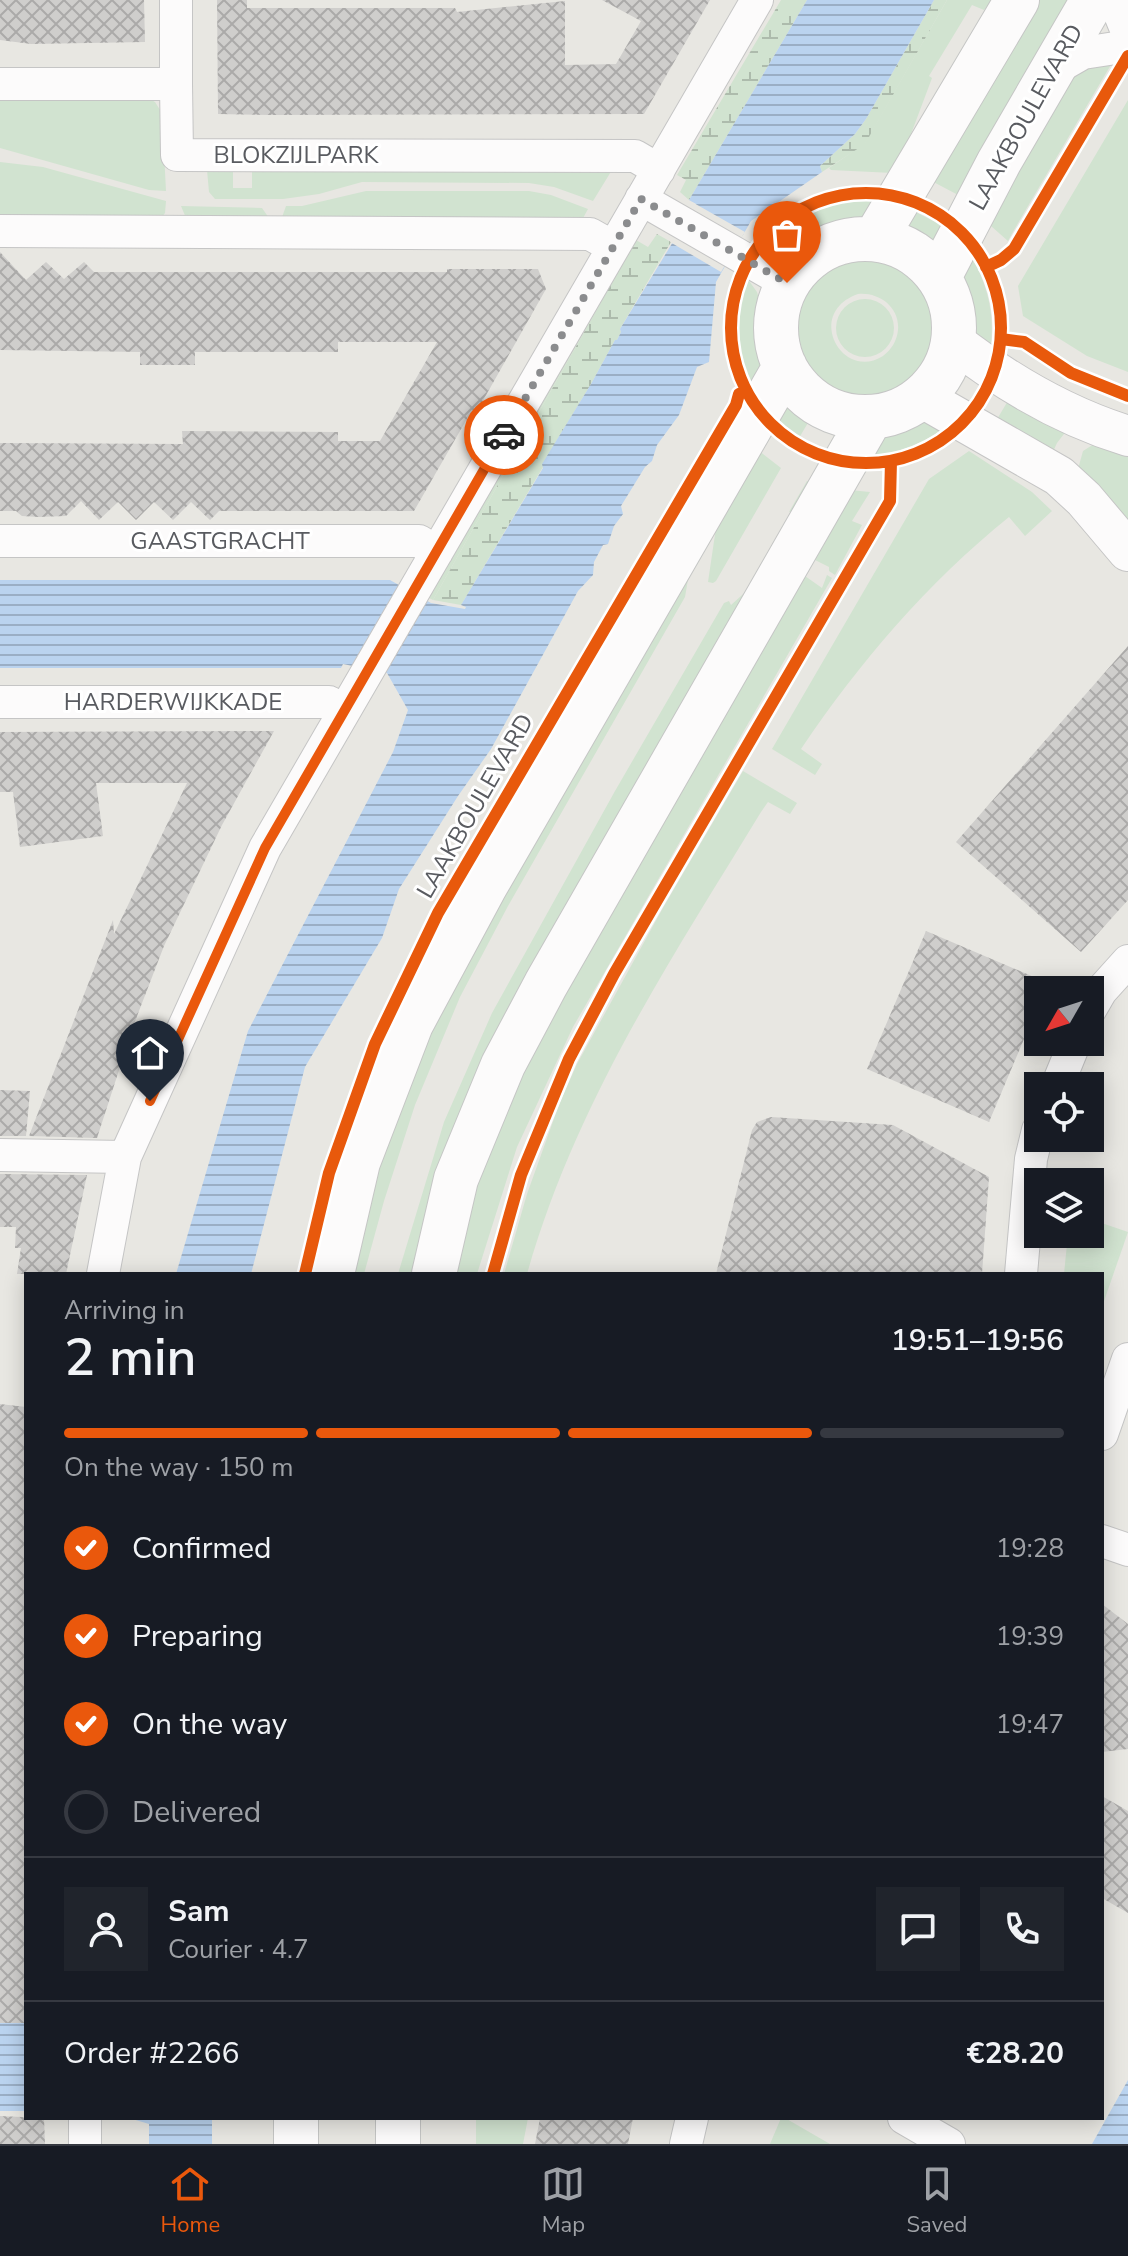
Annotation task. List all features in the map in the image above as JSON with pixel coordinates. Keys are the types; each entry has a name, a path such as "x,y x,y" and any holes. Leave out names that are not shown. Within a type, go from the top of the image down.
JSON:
{"main road":[{"path":"875,239 1017,0"},
{"name":"LAAKBOULEVARD","path":"939,277 999,162 1093,0"},
{"path":"875,239 906,248 939,277 950,299 955,328 942,374 921,397 891,413 871,417 840,414 801,391 785,367 776,332 777,313 787,283 802,264 820,250 838,242 875,239"},
{"name":"LAAKBOULEVARD","path":"332,1272 358,1162 411,1024 484,888 785,367"},
{"path":"434,1272 456,1179 503,1065 546,984 871,417"},
{"path":"296,2120 296,2144"},
{"path":"398,2120 398,2144"}],"street":[{"path":"0,84 176,84 176,0"},
{"path":"103,1272 125,1157 265,848 757,0"},
{"path":"1114,0 1128,34"},
{"path":"1050,72 1083,53 1128,46"},
{"name":"BLOKZIJLPARK","path":"176,84 177,155 635,156 659,170"},
{"path":"641,199 787,283"},
{"path":"0,231 590,234 613,247"},
{"path":"953,341 994,373 1035,397 1112,431"},
{"path":"921,397 1059,476 1084,499 1128,551"},
{"path":"1059,476 1069,450 1112,431"},
{"name":"GAASTGRACHT","path":"0,541 419,541 437,552"},
{"name":"HARDERWIJKKADE","path":"0,702 329,702 344,711"},
{"path":"1104,988 1128,961"},
{"path":"1021,1272 1033,1152"},
{"path":"0,1155 125,1157"},
{"path":"1104,1428 1128,1359"},
{"path":"1104,1542 1128,1550"},
{"path":"686,2144 692,2120"},
{"path":"907,2120 949,2144"}],"green space":[{"path":"781,0 807,0 689,200 680,192 686,180 677,175"},
{"path":"934,0 947,0 865,144 822,172 820,166 855,134 866,119"},
{"path":"947,0 992,0 984,10 972,5 929,76 932,78 893,173 831,170 829,168 865,143"},
{"path":"1028,0 1082,0 960,196 924,177"},
{"path":"1112,63 1008,241 983,219 1071,77 1093,65"},
{"path":"0,96 146,97 155,102 162,113 166,191 149,190 0,148"},
{"path":"1128,100 1128,372 1087,356 1023,316 1018,286"},
{"path":"0,162 43,167 166,201 165,213 160,220 0,219"},
{"path":"247,167 612,170 593,201 554,187 529,183 362,182 319,194 283,199 215,199 209,192 207,170 240,170 233,172 233,188 252,188 252,172"},
{"path":"366,191 529,191 551,195 588,209 582,220 281,220 286,206 302,206"},
{"path":"856,200 874,201 861,224 832,231 791,250 763,251 782,231 804,216"},
{"path":"181,206 262,208 269,218 186,218"},
{"path":"906,207 943,226 932,246 894,230"},
{"path":"657,234 671,242 461,605 433,600 636,240 648,247"},
{"path":"636,240 433,600 423,595"},
{"path":"860,258 892,265 915,281 929,303 934,328 930,353 918,375 898,391 869,398 839,394 816,380 802,359 796,334 798,309 809,286 830,268","holes":["858,294 887,303 898,322 895,341 889,351 868,362 854,360 843,353 831,329 833,315 842,303"]},
{"path":"973,259 990,307 992,331 989,358 971,335 961,286 962,267"},
{"path":"747,278 757,292 761,306 766,357 752,389 742,361 738,334 739,306"},
{"path":"865,299 886,307 894,328 886,349 865,357 844,349 836,328 844,307"},
{"path":"1012,394 1067,430 1051,456 993,426"},
{"path":"788,398 812,416 799,438 768,413"},
{"path":"923,420 950,424 910,447 865,457 877,441 895,426"},
{"path":"750,444 781,468 716,581 708,582 717,521"},
{"path":"1094,444 1128,452 1128,533 1078,469 1083,451"},
{"path":"969,451 1032,492 1052,511 1025,536 1009,517 922,597 846,686 801,749 822,764 815,775 772,749 929,479"},
{"path":"807,481 820,485 423,1272 399,1272 444,1122 492,1013 724,603 729,601 731,605 752,586 794,511 789,512"},
{"path":"839,489 870,492 852,521 862,525 835,575 829,567 815,560 805,576 822,588 827,575 832,578 573,1027 517,1147 478,1272 444,1272 487,1126"},
{"path":"691,562 685,597 508,906 460,997 415,1105 365,1272 342,1272 436,1001"},
{"path":"743,771 797,803 790,814 768,802 761,812 659,979 598,1092 547,1211 528,1272 505,1272 527,1194 560,1102 577,1064"},
{"path":"1104,1224 1128,1232 1104,1301 1104,1272 1064,1272 1067,1248 1104,1248"},
{"path":"476,2120 528,2120 523,2144 476,2144"},
{"path":"780,2120 788,2120 830,2144 770,2144"}],"water":[{"path":"807,0 934,0 855,134 820,166 822,172 751,221 716,282 709,362 697,367 679,415 657,445 652,461 621,506 623,514 614,526 608,544 603,545 594,562 593,575 578,591 491,749 399,889 382,938 305,1067 252,1272 177,1272 248,1031 393,752 408,710 387,673 343,664 341,668 0,668 0,580 390,580 431,603 465,609 461,605 696,204 689,200"},
{"path":"0,2023 24,2023 24,2111 0,2111"},
{"path":"1128,2080 1128,2144 1092,2144"},
{"path":"136,2120 212,2120 212,2144 149,2144 149,2124"}],"pier":[{"path":"692,202 745,232 721,272 670,242"}],"building":[{"path":"0,0 144,0 145,42 31,44 0,40"},
{"path":"217,0 247,0 247,8 455,8 457,12 565,1 565,65 616,64 641,21 602,0 710,0 644,114 271,115 218,114"},
{"path":"0,252 26,280 46,262 64,279 84,262 94,272 538,269 546,289 472,420 468,417 414,511 219,511 210,520 191,502 173,520 154,502 136,520 118,502 99,520 81,501 66,516 22,516 16,511 0,511 0,443 183,444 182,431 338,432 338,441 380,441 437,342 338,342 338,352 195,352 195,365 140,365 140,352 0,350"},
{"path":"1128,646 1128,900 1081,952 956,842"},
{"path":"274,731 222,825 164,946 134,1024 97,1138 29,1136 113,920 114,934 187,783 96,783 103,836 20,847 13,792 0,792 0,732"},
{"path":"926,931 1032,976 1024,976 1024,1039 989,1122 867,1069"},
{"path":"0,1090 30,1091 26,1136 0,1136"},
{"path":"771,1117 893,1125 989,1177 982,1272 716,1272 752,1130 757,1122"},
{"path":"0,1174 87,1175 66,1272 17,1274 21,1248 15,1248 16,1227 0,1227"},
{"path":"0,1404 24,1407 24,2023 0,2023"},
{"path":"1104,1606 1128,1624 1128,1749 1104,1752"},
{"path":"1104,1797 1128,1811 1128,1913 1104,1899"},
{"path":"0,2116 44,2120 45,2144 0,2144"},
{"path":"540,2120 633,2120 628,2144 535,2144"}],"cycle path":[{"path":"986,267 1014,249 1128,56"},
{"path":"866,193 892,195 918,203 962,232 991,276 999,302 1001,328 999,354 991,380 962,424 918,453 892,461 866,463 840,461 814,453 770,424 741,380 733,354 731,328 733,302 741,276 770,232 814,203 840,195 866,193"},
{"path":"1001,339 1024,342 1071,373 1128,396"},
{"path":"305,1272 329,1173 375,1044 438,913 736,405 739,394 746,391"},
{"path":"494,1272 521,1175 569,1059 614,974 890,501 891,461"}],"way so far":[{"path":"504,435 641,199 787,283"}],"route":[{"path":"150,1101 265,848 504,435"}]}
